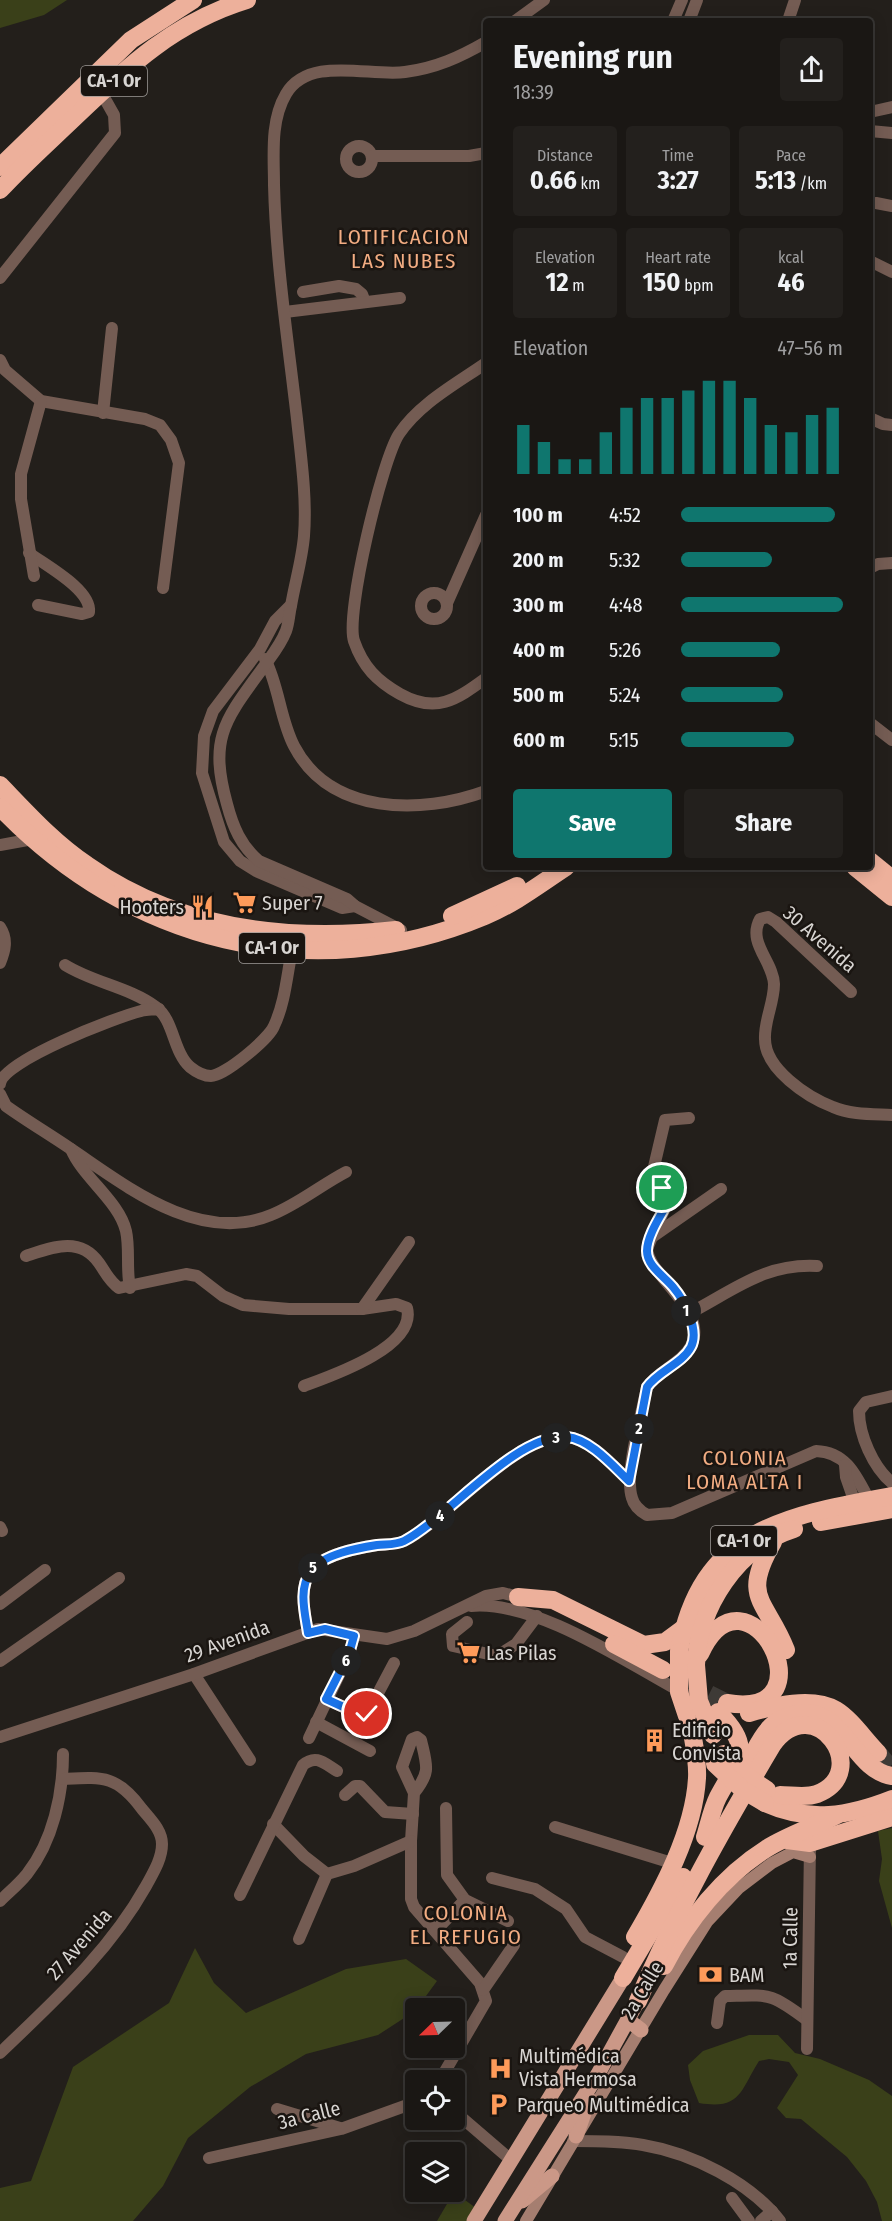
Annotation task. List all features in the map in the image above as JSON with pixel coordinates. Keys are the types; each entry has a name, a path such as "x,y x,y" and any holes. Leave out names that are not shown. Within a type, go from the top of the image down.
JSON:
{"highway":[{"name":"CA-1 Or","path":"0,168 131,40 157,21 193,0"},
{"name":"CA-1 Or","path":"0,190 101,92 143,55 185,25 209,13 247,0"},
{"name":"CA-1 Or","path":"0,785 40,827 85,864 142,898 221,925 277,933 344,936 402,930 457,915 513,888 541,870"},
{"name":"CA-1 Or","path":"0,807 33,839 82,878 157,919 235,942 292,950 366,947 435,933 487,916 517,900 562,870"},
{"path":"873,863 892,879"},
{"path":"859,870 892,897"},
{"path":"292,950 294,944 299,940 344,936"},
{"name":"CA-1 Or","path":"892,1496 785,1519 740,1543 704,1584 694,1600 684,1628 679,1652 679,1692 690,1725 743,1790 804,1803 834,1804 856,1800 892,1786"},
{"name":"CA-1 Or","path":"720,1759 699,1701 696,1664 699,1633 718,1592 747,1557 776,1536 813,1523 892,1509"},
{"path":"758,1710 777,1698 787,1680 786,1650 760,1604 756,1585 760,1564 776,1536"},
{"path":"527,1609 553,1600 644,1645 664,1642 684,1628"},
{"path":"527,1609 555,1612 663,1670"},
{"path":"696,1664 710,1637 727,1624 748,1623 769,1640 780,1667 776,1686 765,1697 752,1703 722,1707"},
{"path":"722,1707 734,1714 798,1703 826,1706 837,1711 878,1754"},
{"path":"705,1837 717,1799 739,1762 741,1752 736,1733 722,1707"},
{"path":"623,1978 763,1737 774,1724 789,1716 803,1713 825,1718 840,1730 874,1769 892,1776"},
{"path":"623,1978 623,1958 672,1863 689,1817 697,1780 697,1763 690,1725"},
{"path":"637,2003 664,1939 701,1867 773,1744 780,1736 795,1727 814,1727 828,1734 836,1745 841,1764 834,1781 817,1794 771,1796"},
{"name":"CA-1 Or","path":"771,1796 799,1814 837,1815 863,1810 892,1799"},
{"path":"810,1843 837,1815"},
{"path":"637,2003 654,1984 673,1948 703,1907 753,1859 785,1840 810,1843 892,1817"}],"main road":[{"path":"474,2221 602,2016 623,1978"},
{"path":"613,1996 622,2004 637,2003"},
{"path":"509,2215 598,2074 637,2003"},
{"path":"602,2016 608,2010 615,2010 626,2023 641,2030"},
{"path":"575,2138 598,2074"},
{"path":"509,2215 552,2176"}],"street":[{"path":"519,18 544,0"},
{"path":"674,18 682,0"},
{"path":"690,18 698,0"},
{"path":"789,18 795,0"},
{"path":"244,857 229,812 219,771 220,739 225,722 267,663 287,629 302,556 305,528 301,459 277,236 274,152 279,112 286,93 298,82 314,74 333,70 386,74 410,71 449,62 483,44"},
{"path":"0,278 115,133 114,116 101,92"},
{"path":"873,111 892,107"},
{"path":"873,131 892,133"},
{"path":"372,156 469,156 483,154"},
{"path":"876,203 892,206"},
{"path":"873,263 892,273"},
{"path":"303,291 348,287 362,294 364,302"},
{"path":"285,312 400,298"},
{"path":"104,413 112,328"},
{"path":"483,365 423,406 398,435 386,463 354,601 353,639 368,672 414,702 441,705 463,695 483,680"},
{"path":"2,368 41,402 145,419 160,425 171,440 179,463 163,588"},
{"path":"34,576 21,499 21,474 41,402"},
{"path":"873,419 892,425"},
{"path":"447,603 483,522"},
{"path":"29,553 83,593 90,606 89,612 82,614 38,604"},
{"path":"873,566 892,563"},
{"path":"291,605 275,621 260,649 213,711 204,736 201,754 202,773 214,818 224,842 244,857 272,872 347,898 355,906 402,930"},
{"path":"260,649 273,675 293,743 312,771 335,790 368,802 391,805 459,799 483,792"},
{"path":"225,696 237,705"},
{"path":"873,725 892,740"},
{"path":"214,818 229,812"},
{"path":"0,845 33,839"},
{"name":"30 Avenida","path":"852,992 776,922 768,917 760,920 756,935 774,984 764,1038 767,1053 775,1066 813,1098 834,1108 862,1114 892,1115"},
{"path":"0,927 4,933 5,950 0,963"},
{"path":"65,965 90,980 137,995 159,1009 190,1067 211,1076 224,1072 271,1032 283,998 292,950"},
{"path":"0,1084 0,1078 8,1070 36,1054 142,1010 159,1009"},
{"path":"0,1094 6,1106 124,1185 166,1209 207,1221 244,1222 271,1215 346,1172"},
{"path":"689,1118 665,1120 654,1171 667,1204 647,1249 652,1265 678,1294 694,1329 691,1347 653,1378 647,1387 629,1481 632,1499 637,1508 647,1515 663,1515 816,1451 832,1451 841,1457 845,1465 854,1472 862,1502"},
{"path":"71,1149 77,1164 117,1212 126,1230 127,1272 130,1288"},
{"path":"652,1237 721,1189"},
{"path":"362,1309 409,1242"},
{"path":"26,1256 52,1247 71,1244 87,1249 111,1282 119,1288 130,1288 186,1275 197,1276 223,1296 243,1305 362,1309 396,1304 407,1308 409,1315 406,1323 389,1346 356,1366 304,1386"},
{"path":"688,1314 768,1270 790,1266 817,1266"},
{"path":"892,1396 866,1401 859,1411 861,1429 874,1460 882,1474 892,1483"},
{"path":"308,1633 302,1592 312,1569 334,1556 405,1541 438,1518 484,1477 532,1446 550,1439 567,1437 581,1441 629,1481"},
{"path":"0,1604 45,1570"},
{"path":"0,1661 119,1578"},
{"name":"29 Avenida","path":"0,1737 194,1674 308,1633 325,1629 377,1639 398,1636 495,1594 722,1707"},
{"path":"467,1607 467,1622 452,1634 451,1641 458,1648 497,1656 516,1644 527,1609"},
{"path":"309,1737 349,1654 354,1636"},
{"path":"326,1699 361,1715 367,1714 394,1663"},
{"path":"194,1674 250,1760"},
{"path":"316,1722 370,1751"},
{"path":"0,1901 27,1874 46,1841 63,1779 63,1754"},
{"path":"240,1895 273,1824 306,1762 318,1759 337,1771"},
{"name":"27 Avenida","path":"0,2053 90,1967 122,1925 159,1862 162,1843 159,1830 127,1788 113,1781 90,1778 63,1779"},
{"path":"345,1795 355,1786 360,1786 385,1812 413,1814"},
{"path":"414,1793 411,1899 414,1907 436,1929 485,1995"},
{"path":"446,1808 447,1875 465,1900 508,1921"},
{"path":"273,1824 304,1856 327,1874"},
{"path":"555,1827 672,1863"},
{"path":"327,1874 354,1866 411,1841"},
{"name":"1a Calle","path":"807,2049 810,1843"},
{"name":"2a Calle","path":"526,2221 689,1950 724,1902 739,1888 786,1854 810,1843"},
{"path":"299,1939 327,1874"},
{"path":"492,1878 535,1889 566,1909 585,1937 623,1958"},
{"path":"436,1929 465,1900"},
{"path":"445,2070 514,1945"},
{"path":"717,2023 720,2001 725,1996 766,1995 786,2003 807,2020"},
{"name":"3a Calle","path":"209,2158 341,2129 405,2106"},
{"path":"278,2109 341,2129"},
{"path":"465,2120 511,2160"},
{"path":"575,2138 617,2142 676,2153 719,2172 772,2211 780,2221"},
{"path":"732,2199 749,2221"},
{"path":"761,2221 772,2211"}],"green space":[{"path":"0,0 67,0 44,15 0,28"},
{"path":"892,1828 892,1928 879,1881 882,1859 878,1831"},
{"path":"195,1948 214,1983 246,2013 346,1969 406,1959 437,1981 425,1998 405,1998 405,2017 378,2035 306,2054 250,2087 188,2138 163,2186 133,2221 0,2221 0,2188 31,2181 73,2067 169,2003"},
{"path":"749,2035 778,2035 795,2053 820,2059 869,2080 892,2096 892,2221 882,2221 877,2202 866,2181 847,2157 801,2119 786,2118 777,2108 798,2075 789,2062 769,2059 759,2061 743,2089 731,2101 723,2104 699,2103 690,2080 688,2065 703,2051"},
{"path":"465,2200 480,2211 474,2221 437,2221 448,2202 465,2202"}],"tunnel":[{"path":"685,1682 727,1703"},
{"path":"878,1753 892,1770"}],"place":[{"name":"Super 7","path":"244,903"},
{"name":"Hooters","path":"202,907"},
{"name":"Las Pilas","path":"468,1653"},
{"name":"Edificio Convista","path":"654,1741"},
{"name":"BAM","path":"711,1975"},
{"name":"Multimédica Vista Hermosa","path":"501,2068"},
{"name":"Parqueo Multimédica","path":"499,2105"}],"district":[{"name":"LOTIFICACION LAS NUBES","path":"404,249"},
{"name":"COLONIA LOMA ALTA I","path":"745,1470"},
{"name":"COLONIA EL REFUGIO","path":"466,1925"}],"route":[{"path":"367,1714 361,1715 326,1699 349,1654 354,1636 325,1629 308,1633 302,1592 312,1569 334,1556 372,1546 398,1544 405,1541 438,1518 484,1477 532,1446 550,1439 567,1437 581,1441 610,1462 629,1481 647,1387 653,1378 691,1347 694,1336 694,1329 678,1294 652,1265 648,1257 649,1241 667,1204 662,1188"}]}
